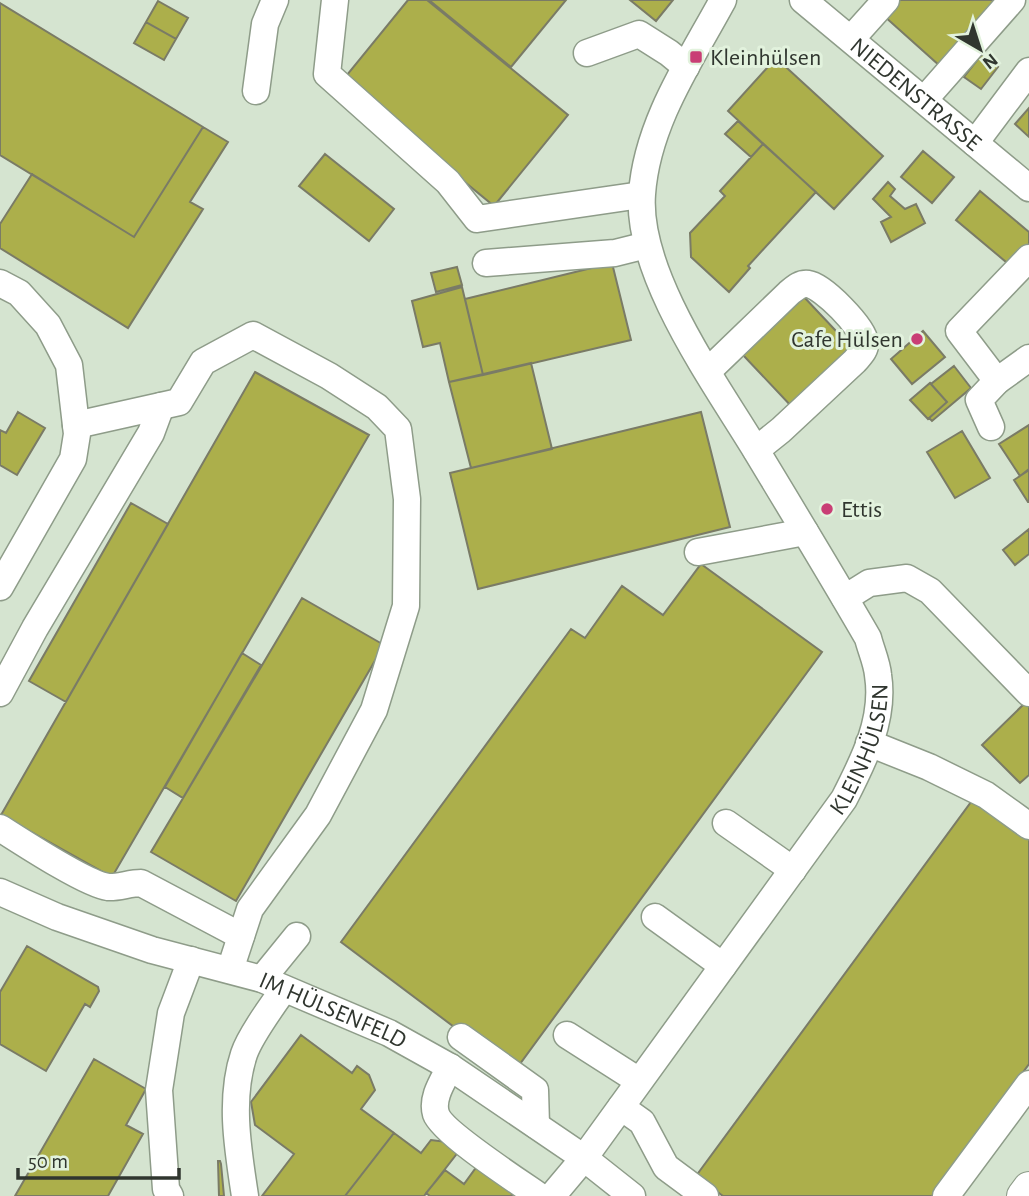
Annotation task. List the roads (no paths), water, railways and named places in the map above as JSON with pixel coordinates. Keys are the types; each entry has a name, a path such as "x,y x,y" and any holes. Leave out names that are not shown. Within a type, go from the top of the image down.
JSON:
{"main road":[{"path":"1023,1196 1029,1188"}],"street":[{"path":"256,91 265,24 275,0"},
{"path":"335,0 327,74 448,182 477,219 641,195"},
{"name":"KLEINHÜLSEN","path":"552,1196 584,1158 844,799 864,760 878,716 878,675 868,638 663,292 647,245 641,195 653,134 723,0"},
{"path":"851,39 886,0"},
{"path":"925,100 1012,0"},
{"name":"NIEDENSTRASSE","path":"806,1 1029,188"},
{"path":"587,53 639,34 686,67"},
{"path":"975,143 1029,71"},
{"path":"486,263 615,253 647,245"},
{"path":"997,381 959,331 1029,258"},
{"path":"0,283 19,293 48,325 69,365 76,425 73,459 0,587"},
{"path":"708,371 797,286 816,286 831,298 861,332 864,349 855,361 756,450"},
{"path":"76,425 179,402 203,362 253,335 329,376 377,407 398,429 407,499 406,606 374,710 318,815 250,909 230,970"},
{"path":"991,427 979,400 997,381 1029,358"},
{"path":"0,693 35,628 151,433 161,406"},
{"path":"698,552 805,532"},
{"path":"845,598 869,583 907,578 930,591 1029,693"},
{"path":"869,743 929,767 986,795 1029,826"},
{"path":"726,823 793,870"},
{"path":"0,828 84,877 109,887 129,883 141,884 241,936"},
{"name":"IM HÜLSENFELD","path":"0,892 57,917 152,950 273,984 389,1033 450,1067 584,1158 632,1196"},
{"path":"655,917 723,966"},
{"path":"245,1196 236,1121 237,1081 244,1051 297,936"},
{"path":"170,1196 166,1189 159,1090 171,1013 191,960"},
{"path":"567,1035 639,1081"},
{"path":"461,1037 536,1090 536,1125"},
{"path":"450,1067 435,1099 436,1115 449,1130 539,1196"},
{"path":"946,1196 1029,1084"},
{"path":"621,1107 642,1122 666,1167 705,1196"}],"place":[{"name":"Kleinhülsen","path":"696,57"},
{"name":"Cafe Hülsen","path":"917,339"},
{"name":"Ettis","path":"827,509"}]}
